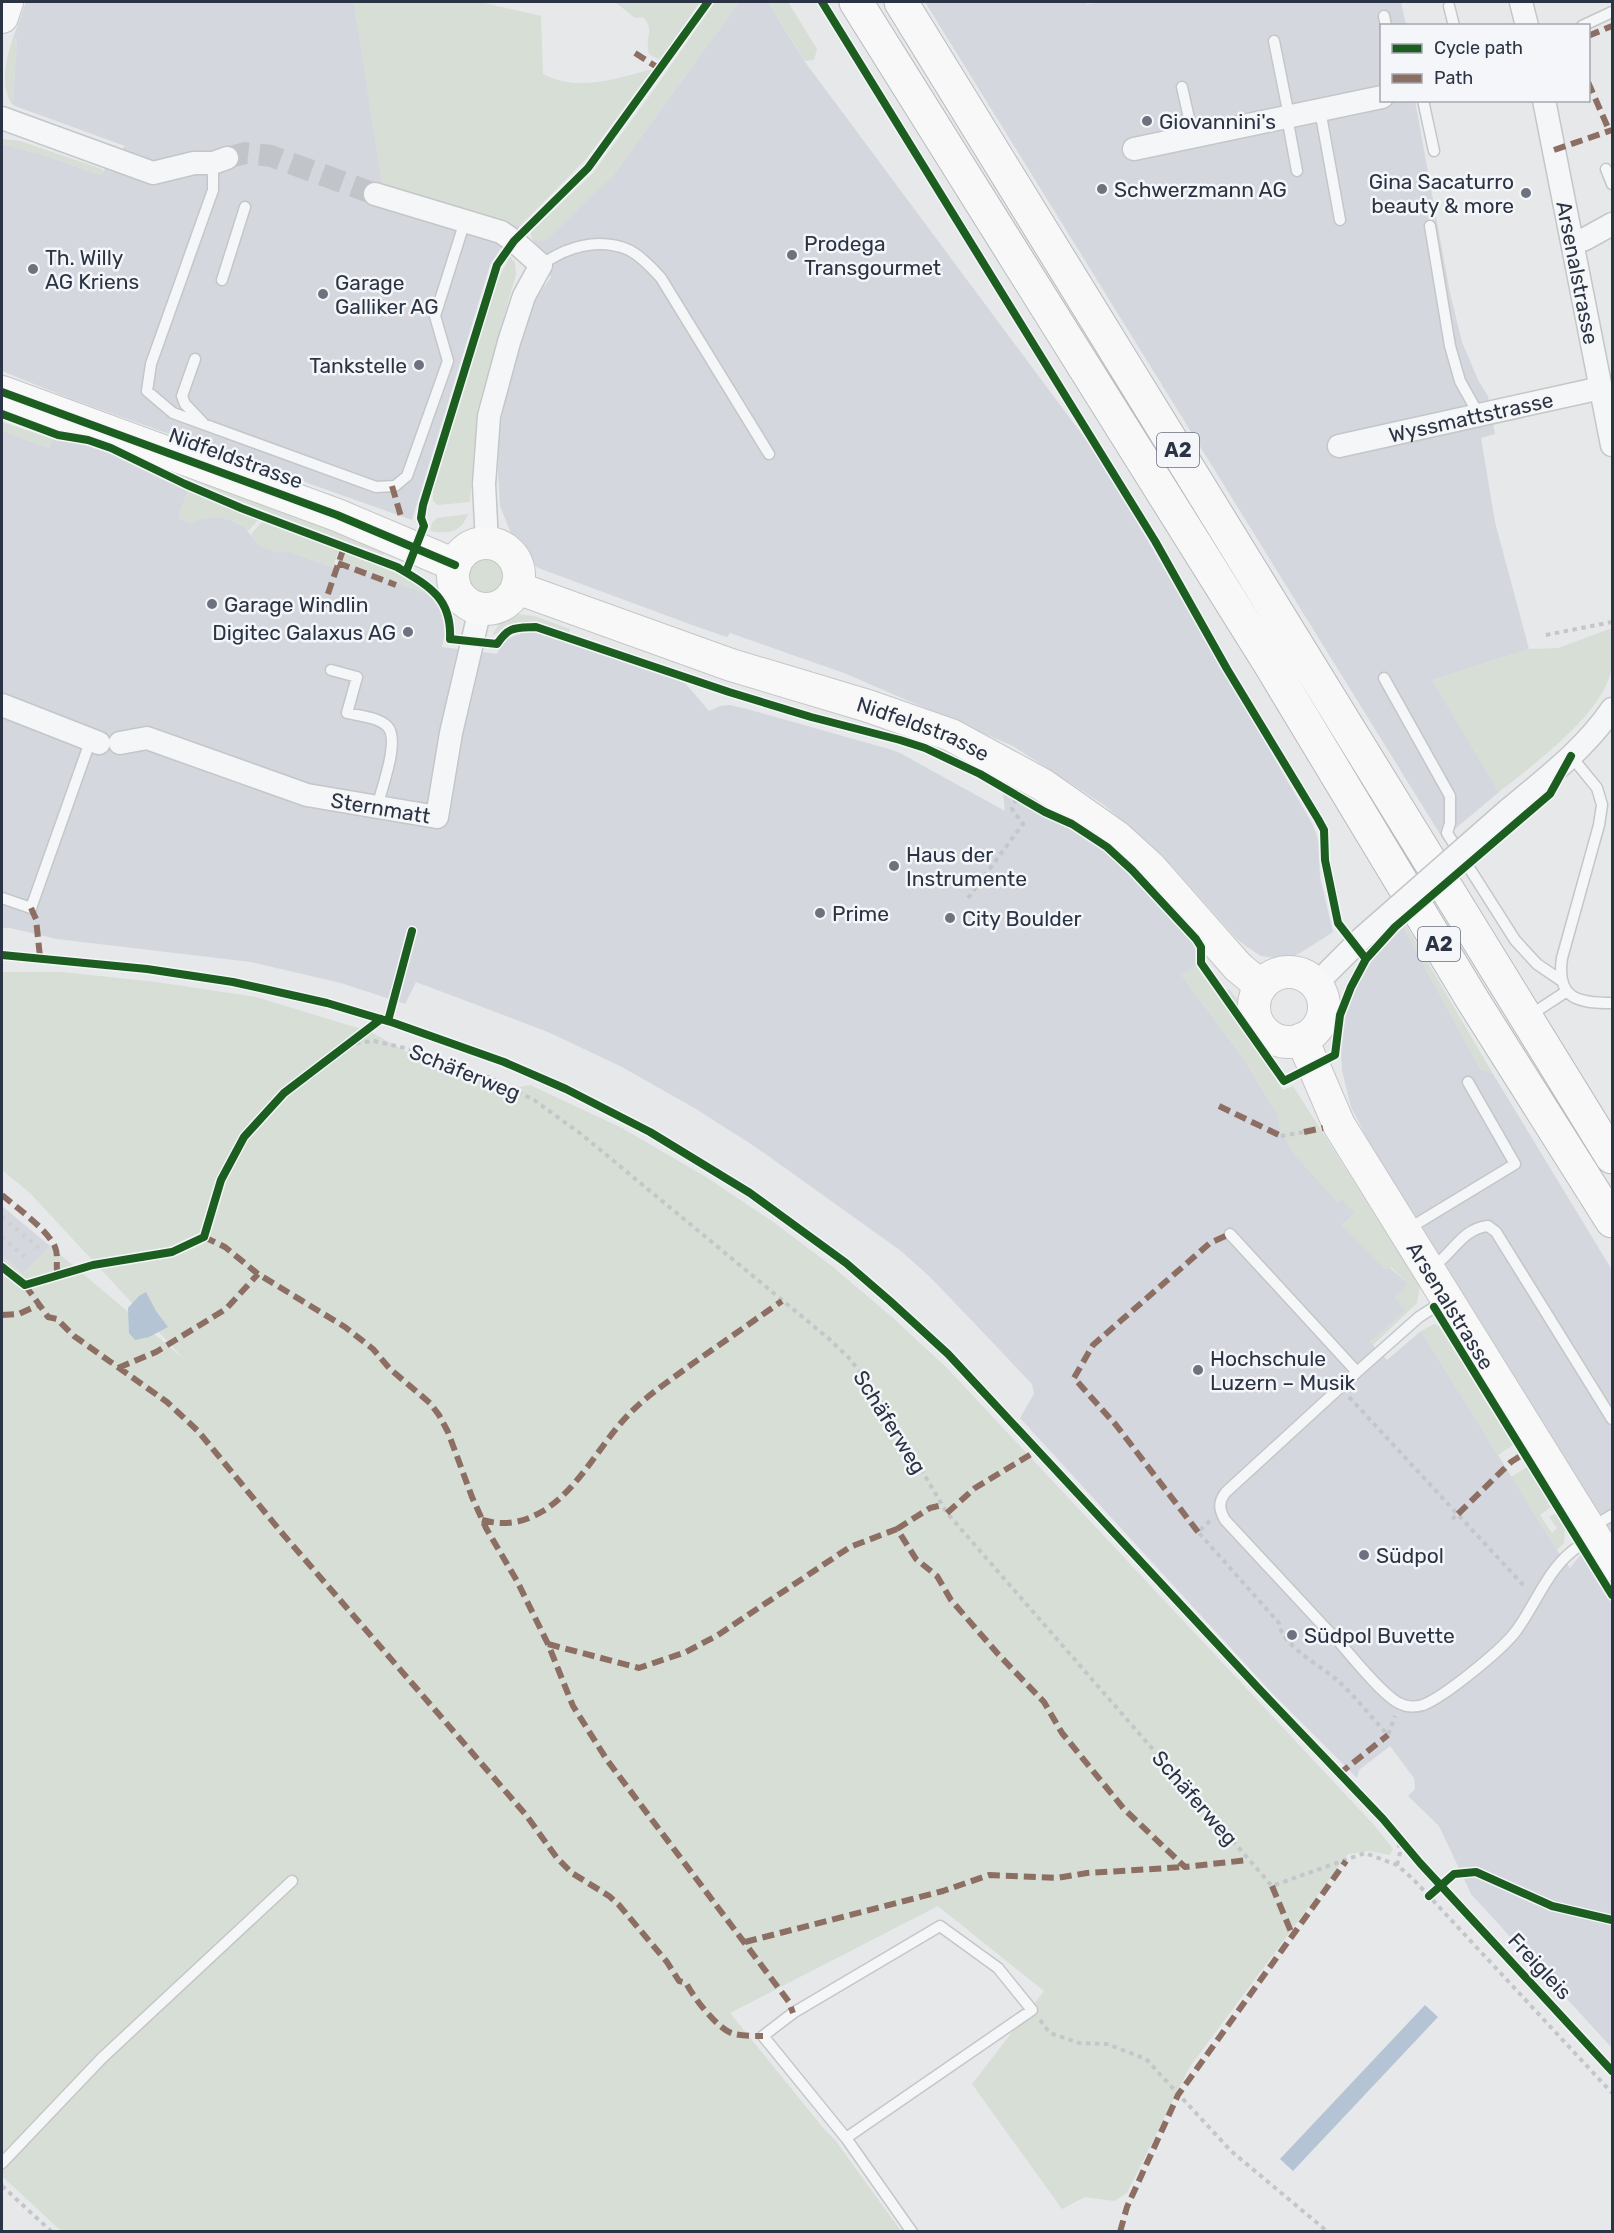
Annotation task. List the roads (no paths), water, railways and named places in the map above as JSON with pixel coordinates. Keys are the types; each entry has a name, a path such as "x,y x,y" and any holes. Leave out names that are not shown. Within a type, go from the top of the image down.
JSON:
{"highway":[{"name":"A2","path":"856,2 1270,664 1472,999 1612,1221"},
{"name":"A2","path":"901,2 1612,1157"}],"street":[{"path":"2,17 7,2"},
{"path":"1521,2 1526,24"},
{"path":"1134,149 1380,97"},
{"name":"Arsenalstrasse","path":"1544,102 1612,445"},
{"path":"2,118 153,173 194,163 220,160"},
{"path":"375,194 501,232 541,266 521,305 489,416 484,484 487,543"},
{"path":"1573,242 1585,239 1612,224"},
{"name":"Wyssmattstrasse","path":"1340,446 1601,388"},
{"name":"Nidfeldstrasse","path":"2,392 337,514 454,565"},
{"path":"487,543 496,544 512,554 519,570 517,588 506,603 498,607 480,609 463,600 457,593 454,584 454,565 467,548 487,543"},
{"name":"Nidfeldstrasse","path":"517,588 731,665 868,706 951,735 1043,785 1117,837 1151,868 1238,967 1261,986"},
{"name":"Sternmatt","path":"2,705 104,742 147,738 307,795 437,817 451,733 480,609"},
{"path":"1316,984 1361,939 1571,756 1599,729 1612,709"},
{"path":"1288,972 1299,973 1316,984 1324,1001 1324,1011 1317,1028 1302,1040 1282,1041 1265,1032 1259,1024 1254,1005 1261,986 1269,979 1288,972"},
{"name":"Arsenalstrasse","path":"1302,1040 1339,1125 1446,1299 1594,1530 1612,1565"}],"lane":[{"path":"1449,6 1454,24"},
{"path":"1586,24 1612,12"},
{"path":"1274,41 1297,171"},
{"path":"1182,87 1193,136"},
{"path":"1423,102 1434,151"},
{"path":"1320,110 1340,220"},
{"path":"220,160 213,190 152,364 147,391 173,413 376,487 395,486 407,476 448,361 435,316 465,221"},
{"path":"1606,169 1612,184"},
{"path":"222,280 245,207"},
{"path":"1430,226 1450,346 1460,381 1479,415"},
{"path":"541,266 556,254 589,243 629,250 648,264 661,278 769,454"},
{"path":"195,359 182,396 185,404 205,425"},
{"path":"332,670 357,677 347,713 378,720 392,733 392,748 377,807"},
{"path":"1384,678 1450,796 1450,823 1447,833 1515,940 1576,1000 1590,1004 1612,1003"},
{"path":"2,898 31,908 104,742"},
{"path":"1564,986 1560,975 1562,958 1599,825 1602,805 1597,788 1571,756"},
{"path":"1527,1017 1564,986"},
{"path":"1405,1231 1515,1164 1468,1082"},
{"path":"1428,1269 1439,1262 1468,1232 1478,1227 1488,1226 1496,1232 1612,1419"},
{"path":"1230,1234 1357,1372"},
{"path":"1331,1634 1225,1520 1221,1512 1221,1498 1419,1317 1446,1299"},
{"path":"1340,1643 1385,1692 1400,1704 1411,1707 1423,1705 1496,1653 1515,1632 1551,1574 1594,1530"},
{"path":"2,2163 102,2058 292,1881"},
{"path":"846,2138 1032,2010 998,1968 940,1926 793,2013 763,2036 846,2138 912,2232"}],"water":[{"path":"146,1292 168,1327 149,1337 135,1340 129,1333 128,1308"},
{"path":"1425,2005 1438,2017 1293,2171 1280,2159"}],"tunnel":[{"path":"227,158 245,153 271,156 375,194"}],"railway":[{"path":"2,1217 39,1248"},
{"path":"2,1237 28,1260"}],"place":[{"name":"Giovannini's","path":"1147,121"},
{"name":"Schwerzmann AG","path":"1102,189"},
{"name":"Gina Sacaturro beauty & more","path":"1526,193"},
{"name":"Prodega Transgourmet","path":"792,255"},
{"name":"Th. Willy AG Kriens","path":"33,269"},
{"name":"Garage Galliker AG","path":"323,294"},
{"name":"Tankstelle","path":"419,365"},
{"name":"Garage Windlin","path":"212,604"},
{"name":"Digitec Galaxus AG","path":"408,632"},
{"name":"Haus der Instrumente","path":"894,866"},
{"name":"Prime","path":"820,913"},
{"name":"City Boulder","path":"950,918"},
{"name":"Hochschule Luzern – Musik","path":"1198,1370"},
{"name":"Südpol","path":"1364,1555"},
{"name":"Südpol Buvette","path":"1292,1635"}]}
